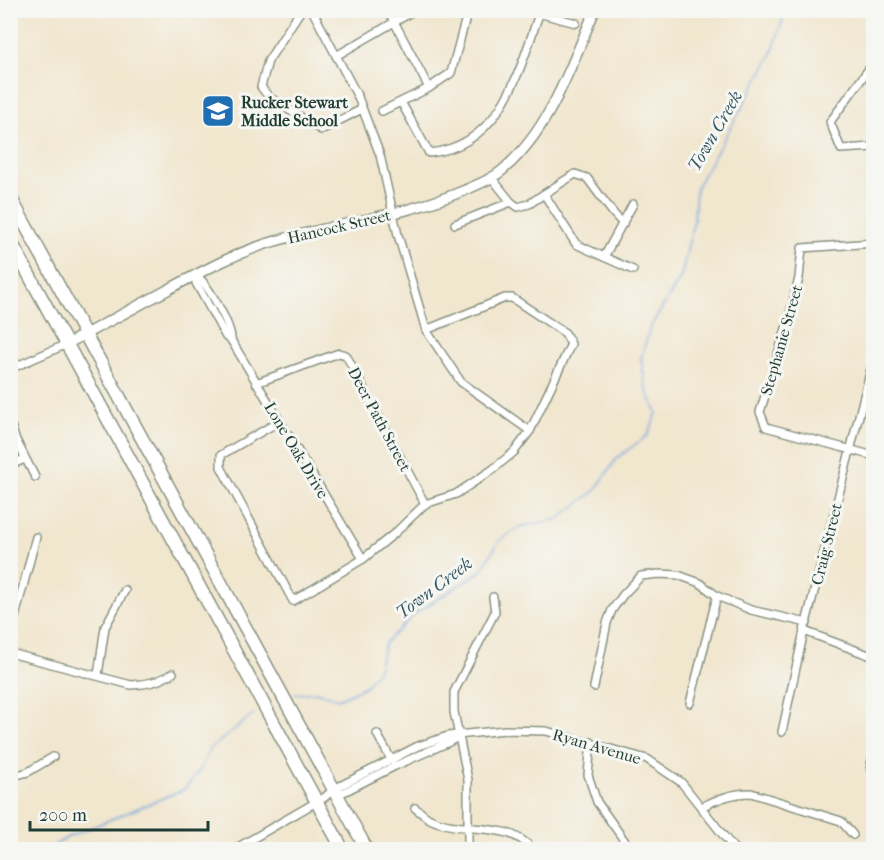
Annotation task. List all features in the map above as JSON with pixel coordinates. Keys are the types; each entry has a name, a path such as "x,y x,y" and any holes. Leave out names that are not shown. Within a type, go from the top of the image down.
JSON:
{"highway":[{"path":"10,196 328,796 343,849"},
{"path":"10,240 67,344 328,796 367,849"}],"street":[{"path":"301,10 268,61 261,87 269,97 321,130 362,109"},
{"path":"312,10 362,109 380,155 393,215 426,330 461,382 530,431"},
{"path":"388,10 429,88"},
{"path":"336,56 415,10"},
{"path":"382,111 429,88 451,73 468,10"},
{"path":"527,10 576,22"},
{"name":"Hancock Street","path":"10,369 67,344 196,275 278,240 393,215 445,198 491,177 504,169 528,146 557,96 595,10"},
{"path":"401,102 429,153 446,151 462,145 486,126 501,108 517,78 539,14"},
{"path":"873,62 830,122 841,149 873,147"},
{"path":"491,177 511,202 518,207 529,204 575,174 587,178 623,224"},
{"path":"544,194 576,244 633,270"},
{"path":"455,224 511,202"},
{"path":"604,257 633,204"},
{"name":"Stephanie Street","path":"873,243 802,248 799,278 760,412 766,427 873,456"},
{"name":"Lone Oak Drive","path":"196,275 196,283 226,337 231,340 363,559"},
{"path":"280,421 221,455 221,467 293,602 363,559 425,504 456,494 514,452 530,431 571,344 570,338 565,333 513,298 505,298 426,330"},
{"name":"Deer Path Street","path":"256,382 339,353 346,355 425,504"},
{"name":"Craig Street","path":"782,732 804,631 873,357"},
{"path":"10,422 24,459 35,477"},
{"path":"10,465 24,459"},
{"path":"10,636 36,537"},
{"path":"594,687 607,623 612,610 640,576 678,575 700,583 717,596 751,610 807,623"},
{"path":"98,675 105,627 125,590"},
{"path":"690,703 717,596"},
{"path":"468,849 468,780 454,712 454,692 495,612 493,597"},
{"path":"804,631 873,657"},
{"path":"10,653 131,684 148,684 159,681 172,673"},
{"name":"Ryan Avenue","path":"233,849 393,762 417,746 448,736 458,737 505,730 546,731 647,759 681,782 735,849"},
{"path":"377,734 393,762"},
{"path":"591,742 588,775 597,802 631,849"},
{"path":"870,768 873,752"},
{"path":"10,777 28,772 53,757"},
{"path":"701,807 723,797 737,793 750,793 841,821 853,835"},
{"path":"415,808 430,819 468,828 507,831 528,843 532,849"}],"waterway":[{"name":"Town Creek","path":"295,694 316,692 338,699 364,687 377,672 385,643 416,613 481,571 499,541 519,527 558,519 595,491 617,458 648,435 657,413 646,389 641,358 650,328 681,277 694,220 696,188 771,56 786,10"},
{"name":"Town Creek","path":"47,850 68,837 185,789 199,771 210,749 254,714"}],"place":[{"name":"Rucker Stewart Middle School","path":"218,111"}]}
